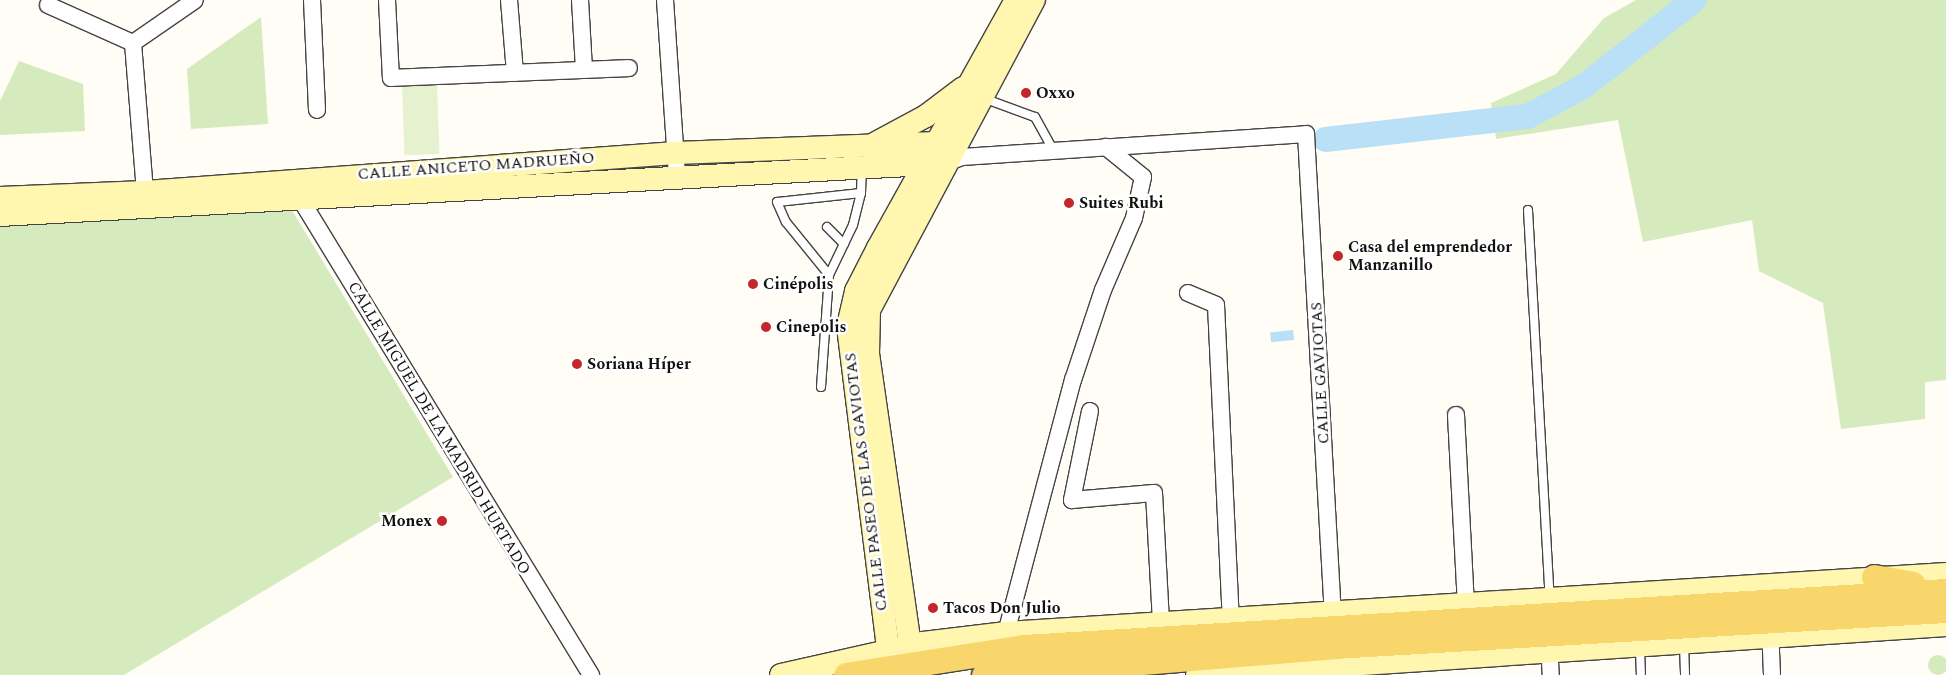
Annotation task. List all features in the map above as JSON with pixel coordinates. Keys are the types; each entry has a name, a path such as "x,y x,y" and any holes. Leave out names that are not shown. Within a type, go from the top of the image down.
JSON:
{"main road":[{"name":"CALLE PASEO DE LAS GAVIOTAS","path":"901,662 868,354 869,310 945,155 1016,0"},
{"name":"CALLE PASEO DE LAS GAVIOTAS","path":"976,89 1034,0"},
{"path":"873,145 976,89"},
{"name":"CALLE ANICETO MADRUEÑO","path":"0,198 301,200 873,145 945,155"},
{"name":"CALLE ANICETO MADRUEÑO","path":"0,215 145,200 297,178 676,164 862,170 888,168 945,155"},
{"name":"CALLE PASEO DE LAS GAVIOTAS","path":"901,662 848,326 856,291 903,205 945,155"},
{"path":"888,168 903,205"},
{"path":"984,675 1549,647 1632,648 1684,646 1770,618 1874,577 1946,574"},
{"path":"1874,577 1946,591"},
{"path":"781,675 1024,647 1637,608 1713,588"},
{"path":"846,675 1006,633 1713,588 1770,618 1946,610"},
{"path":"1197,675 1337,670 1549,647 1770,618 1946,591"},
{"path":"1557,598 1637,608 1770,618 1946,625"}],"street":[{"path":"132,43 195,0"},
{"path":"312,0 317,110"},
{"path":"387,0 391,78 630,68"},
{"path":"510,0 516,73"},
{"path":"580,0 584,70"},
{"path":"665,0 676,164"},
{"path":"48,5 132,43"},
{"path":"132,43 145,200"},
{"name":"CALLE GAVIOTAS","path":"1106,147 1306,134 1333,613"},
{"path":"945,155 1106,147 1143,177 1134,218 1103,290 1073,380 1006,633"},
{"name":"CALLE MIGUEL DE LA MADRID HURTADO","path":"297,178 301,200 591,675"},
{"path":"1188,293 1216,306 1231,619"},
{"path":"1090,411 1072,500 1154,492 1161,622"},
{"path":"1456,415 1466,603"},
{"path":"1772,675 1770,618 1946,634"},
{"path":"1549,647 1551,675"},
{"path":"1283,675 1337,670"}],"lane":[{"path":"976,89 1034,117 1054,151"},
{"path":"821,387 829,275 844,244 861,193 862,170"},
{"path":"829,275 786,222 777,202 861,193"},
{"path":"1528,210 1549,589 1557,598"},
{"path":"827,227 844,244"},
{"path":"1684,646 1685,675"},
{"path":"1632,648 1641,675"}],"green space":[{"path":"1636,0 1946,0 1946,380 1925,382 1925,419 1841,429 1823,303 1759,271 1752,220 1643,242 1618,120 1496,139 1491,103 1556,74 1604,18"},
{"path":"261,17 268,124 191,129 187,69"},
{"path":"19,61 83,84 85,131 0,135 0,101"},
{"path":"437,84 439,154 404,155 402,85"},
{"path":"290,207 453,477 124,675 0,675 0,222"},
{"path":"1938,655 1945,658 1948,665 1945,672 1938,675 1931,672 1928,665 1931,658"}],"water":[{"path":"1293,330 1294,340 1271,342 1270,332"}],"waterway":[{"path":"1325,139 1527,116 1583,86 1693,0"}],"place":[{"name":"Oxxo","path":"1026,93"},
{"name":"Suites Rubi","path":"1069,203"},
{"name":"Casa del emprendedor Manzanillo","path":"1338,256"},
{"name":"Cinépolis","path":"753,284"},
{"name":"Cinepolis","path":"766,327"},
{"name":"Soriana Híper","path":"577,364"},
{"name":"Monex","path":"442,521"},
{"name":"Tacos Don Julio","path":"933,608"}]}
